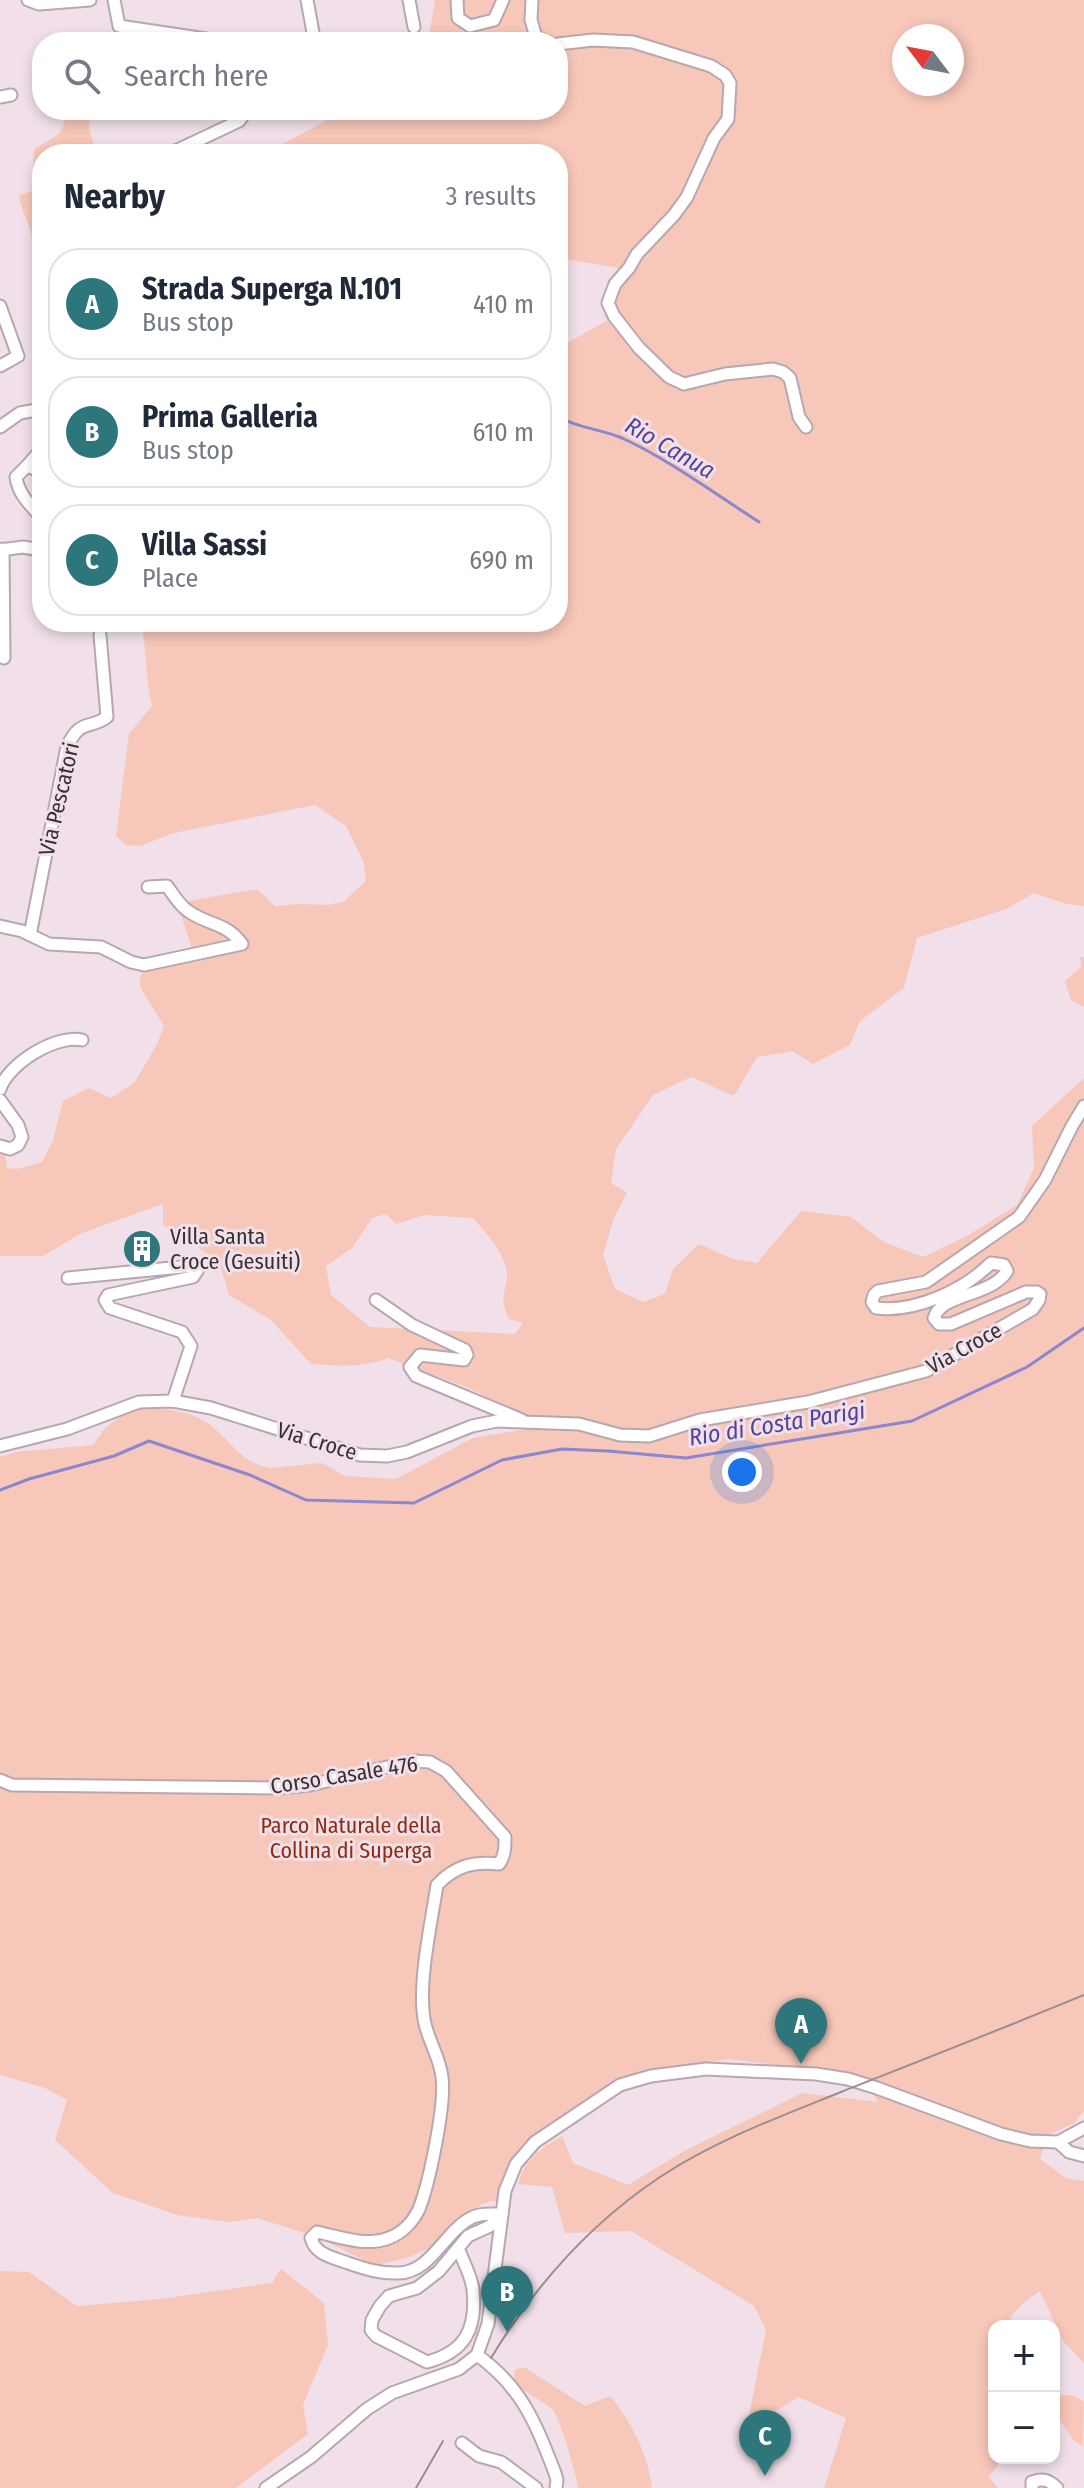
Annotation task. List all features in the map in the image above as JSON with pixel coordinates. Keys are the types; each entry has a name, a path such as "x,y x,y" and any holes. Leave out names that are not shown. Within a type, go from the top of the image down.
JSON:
{"street":[{"path":"28,0 39,4 90,0"},
{"path":"114,0 119,26 159,32"},
{"path":"307,0 313,32"},
{"path":"409,0 414,27"},
{"path":"457,0 458,18 470,26 494,20 503,0"},
{"path":"532,0 531,20 535,32"},
{"path":"568,43 593,40 633,42 711,66 725,75 730,83 728,119 714,138 687,197 637,254 615,284 608,303 614,316 639,348 669,377 684,384 725,374 773,369 783,372 790,378 799,417 806,427"},
{"path":"190,144 240,120"},
{"path":"0,306 18,356 0,366"},
{"path":"0,427 20,413 32,411"},
{"path":"32,460 16,477 17,485 32,505"},
{"path":"27,466 32,468"},
{"path":"4,658 1,549 32,548"},
{"name":"Via Pescatori","path":"30,935 67,747 71,737 85,724 107,717 100,635"},
{"path":"0,926 49,944 101,947 144,965 242,944 232,930 203,921 184,909 167,886 148,887"},
{"path":"0,1089 16,1067 45,1046 73,1038 82,1040"},
{"path":"0,1100 18,1125 22,1137 18,1145 10,1149 0,1146"},
{"name":"Via Croce","path":"0,1446 67,1429 139,1402 173,1401 211,1408 360,1455 387,1456 407,1452 472,1426 497,1421 579,1424 620,1435 649,1436 700,1420 808,1402 926,1371 1033,1309 1040,1294 1026,1292 951,1324 939,1324 934,1318 936,1310 990,1287 1005,1275 1004,1265 991,1263 976,1278 958,1289 923,1303 876,1308 872,1302 874,1295 878,1291 926,1282 1019,1217 1045,1180 1084,1106"},
{"path":"68,1278 192,1266 197,1271 193,1277 108,1295 105,1300 110,1308 182,1332 188,1339 191,1346 173,1401"},
{"path":"376,1300 412,1325 465,1350 467,1355 464,1360 420,1355 410,1367 416,1376 520,1418 525,1423"},
{"name":"Corso Casale 476","path":"0,1780 12,1785 260,1789 310,1785 413,1761 430,1762 446,1771 505,1837 505,1846 499,1864 473,1863 445,1877 437,1885 423,2000 424,2020 442,2077 441,2101 436,2142 419,2209 402,2232 388,2239 370,2243 317,2232 311,2238 325,2255 374,2272 401,2273 416,2269 471,2218 502,2214"},
{"path":"266,2488 392,2393 459,2369 477,2355 488,2324 507,2184 516,2164 535,2142 620,2085 663,2074 706,2069 816,2074 848,2079 890,2092 1001,2134 1030,2141 1058,2142 1084,2128"},
{"path":"1058,2142 1069,2152 1084,2156"},
{"path":"458,2248 474,2288 472,2321 463,2343 447,2355 427,2362 376,2336 371,2330 372,2320 389,2296 417,2288 439,2271 458,2248 468,2236 490,2226 502,2214"},
{"path":"477,2355 497,2370 529,2410 555,2473 556,2488"},
{"path":"462,2443 479,2456 501,2462 536,2488"},
{"path":"1032,2488 1032,2482 1040,2479 1050,2481 1057,2488"}],"green space":[{"name":"Parco Naturale della Collina di Superga","path":"435,0 1084,0 1084,906 1066,904 1034,893 1006,909 917,938 904,988 860,1021 850,1045 813,1064 792,1051 757,1057 734,1096 691,1077 653,1095 616,1149 611,1183 627,1193 614,1218 603,1255 615,1289 643,1302 665,1294 673,1269 699,1244 733,1259 757,1263 801,1211 851,1217 884,1242 923,1257 965,1237 1017,1205 1034,1168 1032,1126 1084,1078 1084,2111 1074,2123 1047,2136 1040,2159 1066,2178 1084,2181 1084,2363 1063,2341 1060,2320 1053,2320 1040,2291 1024,2302 1011,2320 988,2320 988,2464 999,2464 989,2477 998,2488 824,2488 846,2418 798,2397 746,2430 766,2330 754,2306 631,2231 565,2233 552,2187 518,2184 534,2156 562,2136 573,2163 628,2185 684,2151 802,2093 878,2102 860,2076 729,2059 657,2071 622,2082 527,2140 497,2201 478,2206 424,2250 376,2266 317,2237 257,2218 229,2222 177,2215 113,2193 55,2140 67,2100 45,2088 0,2075 0,1457 16,1452 93,1445 105,1428 135,1406 177,1411 197,1417 252,1462 270,1468 322,1463 345,1476 396,1479 473,1438 527,1429 519,1412 388,1358 360,1365 311,1364 271,1320 229,1295 219,1261 163,1225 163,1204 82,1233 43,1256 0,1256 0,1140 3,1141 7,1168 17,1169 42,1162 53,1140 63,1101 89,1088 111,1098 135,1082 164,1026 140,987 140,977 155,959 192,948 177,903 257,889 275,906 328,905 343,902 366,881 364,863 346,826 315,805 174,833 140,846 126,845 116,836 129,734 152,706 142,632 568,632 568,342 610,319 619,293 618,268 568,260 568,144 283,144 327,120 568,120 568,32 430,32","holes":["386,1214 396,1224 424,1215 473,1218 492,1242 501,1255 507,1275 505,1310 509,1319 523,1323 515,1334 370,1327 331,1295 326,1266 352,1248 372,1218"]},
{"path":"63,120 90,120 94,144 42,144 59,134 65,123"},
{"path":"32,191 32,239 30,228 19,195"},
{"path":"1080,957 1084,957 1084,1007 1071,1000 1065,981 1081,967"},
{"path":"281,2269 324,2303 328,2345 303,2405 308,2434 236,2488 0,2488 0,2271 29,2272 77,2306 160,2299 272,2283"},
{"path":"524,2367 585,2406 610,2396 638,2439 652,2488 578,2488 556,2415 514,2379 515,2370"},
{"path":"1072,2395 1084,2402 1083,2446 1075,2442 1060,2421 1060,2396"}],"waterway":[{"name":"Rio Canua","path":"568,421 614,435 639,447 759,522"},
{"name":"Rio Canua","path":"18,552 32,555"},
{"name":"Rio di Costa Parigi","path":"0,1490 114,1456 149,1441 250,1475 306,1500 414,1503 502,1460 562,1449 686,1458 912,1421 1027,1367 1084,1328"}],"tram line":[{"path":"491,2358 526,2306 566,2258 635,2195 681,2164 771,2120 1084,1995"},
{"path":"416,2488 443,2441"}],"place":[{"name":"Villa Santa Croce (Gesuiti)","path":"142,1249"},
{"name":"Strada Superga N.101","path":"801,2064"},
{"name":"Prima Galleria","path":"507,2332"},
{"name":"Villa Sassi","path":"765,2476"}]}
